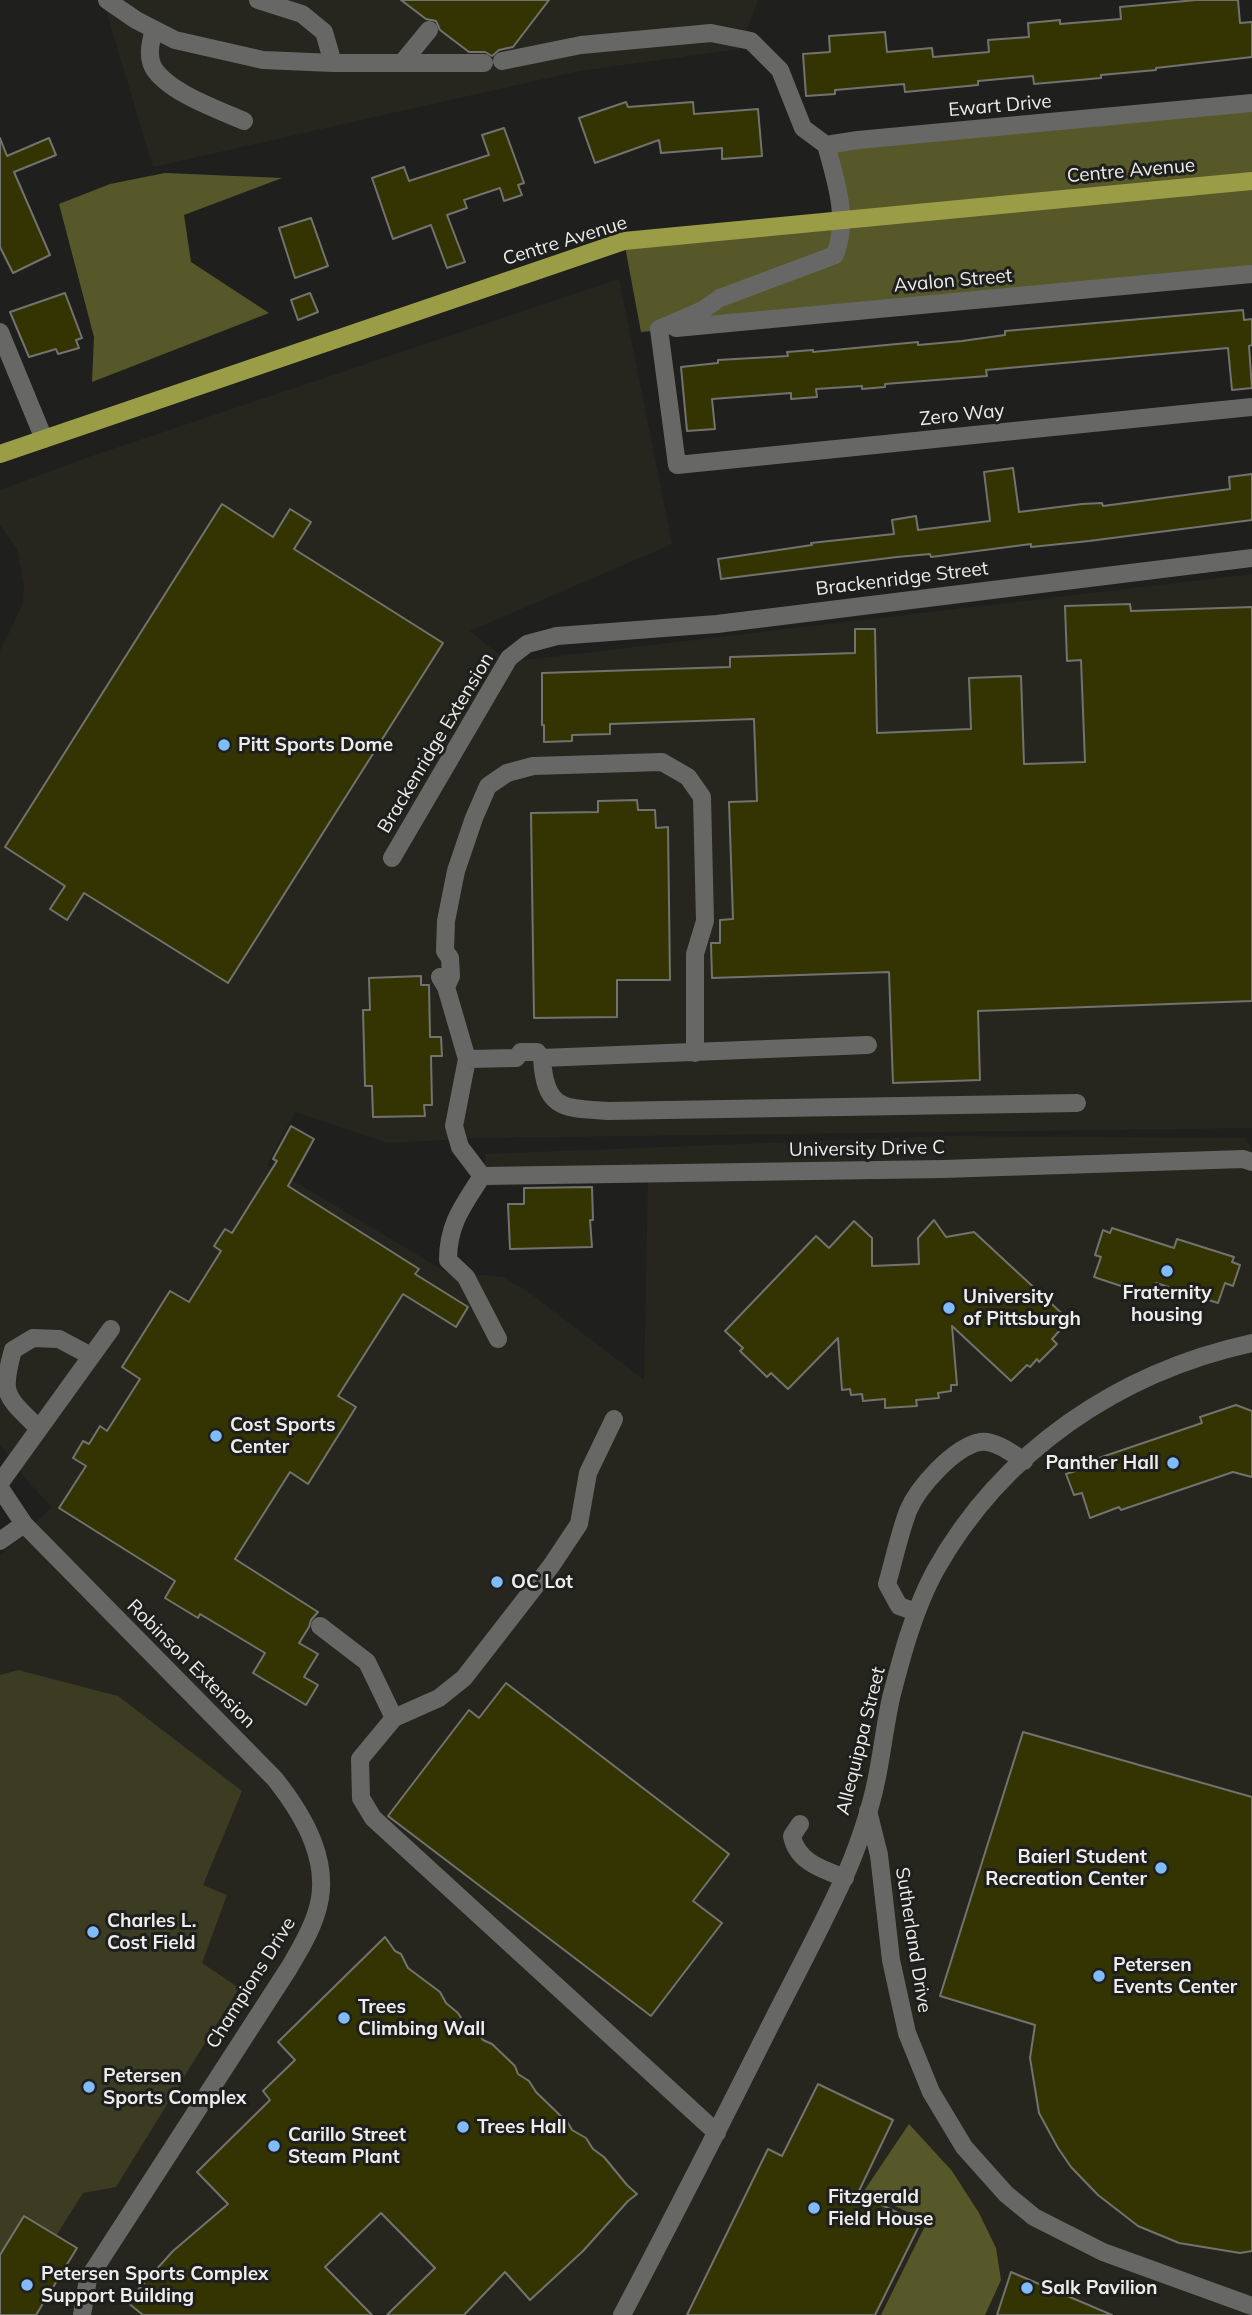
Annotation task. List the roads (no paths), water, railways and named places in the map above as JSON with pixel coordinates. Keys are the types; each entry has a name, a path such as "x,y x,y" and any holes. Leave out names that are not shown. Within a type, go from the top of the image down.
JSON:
{"main road":[{"name":"Centre Avenue","path":"0,454 624,241 1252,181"}],"street":[{"path":"107,0 175,40 263,60 484,63"},
{"path":"258,0 302,14 324,32 333,63"},
{"path":"154,29 149,51 153,67 168,83 203,104 244,121"},
{"path":"402,63 429,30"},
{"path":"502,61 581,46 712,33 751,41 780,70 803,128 826,145 839,192 842,219 835,255 720,298 704,310 659,329"},
{"name":"Ewart Drive","path":"826,145 1252,103"},
{"name":"Avalon Street","path":"659,329 1252,274"},
{"name":"Zero Way","path":"659,329 677,465 1252,407"},
{"path":"0,332 44,439"},
{"name":"Brackenridge Street","path":"557,636 716,624 1252,558"},
{"name":"Brackenridge Extension","path":"392,858 509,658 527,644 557,636"},
{"path":"498,1339 466,1277 449,1260 448,1243 453,1223 482,1176 460,1147 454,1126 467,1059 446,987 452,976 450,958 445,951 446,921 456,871 488,786 507,773 533,766 662,762 688,776 702,797 705,921 695,954 695,1054"},
{"path":"542,1058 868,1045"},
{"path":"467,1059 516,1058 520,1065 538,1065 542,1058"},
{"path":"542,1058 544,1079 552,1099 570,1108 608,1111 1077,1103"},
{"name":"University Drive C","path":"482,1176 943,1169 1243,1159 1252,1162"},
{"path":"0,1482 111,1329"},
{"path":"39,1429 11,1400 4,1382 13,1350 33,1338 59,1339 91,1356"},
{"name":"Allequippa Street","path":"622,2315 845,1878 876,1785 891,1698 916,1612 935,1572 971,1518 1024,1461 1064,1426 1136,1381 1185,1361 1252,1343"},
{"path":"614,1419 588,1473 579,1524 551,1566 464,1678 439,1698 394,1718 360,1759 362,1798 373,1818 717,2133"},
{"path":"916,1612 899,1606 887,1584 909,1509 915,1500 933,1475 956,1451 982,1441 1005,1448 1024,1461"},
{"name":"Robinson Extension","path":"0,1488 24,1524 275,1779 298,1809 312,1838 322,1886"},
{"path":"0,1541 24,1524"},
{"path":"320,1626 367,1662 394,1718"},
{"name":"Sutherland Drive","path":"868,1811 879,1855 891,1960 907,2033 931,2092 964,2147 1006,2194 1034,2217 1103,2252 1252,2306"},
{"path":"800,1824 792,1836 795,1849 816,1867 845,1878"},
{"name":"Champions Drive","path":"82,2315 88,2279 289,1968 317,1913 322,1886"}],"place":[{"name":"Pitt Sports Dome","path":"224,745"},
{"name":"Fraternity housing","path":"1167,1271"},
{"name":"University of Pittsburgh","path":"949,1308"},
{"name":"Cost Sports Center","path":"216,1436"},
{"name":"Panther Hall","path":"1173,1463"},
{"name":"OC Lot","path":"497,1582"},
{"name":"Baierl Student Recreation Center","path":"1161,1868"},
{"name":"Charles L. Cost Field","path":"93,1932"},
{"name":"Petersen Events Center","path":"1099,1976"},
{"name":"Trees Climbing Wall","path":"344,2018"},
{"name":"Petersen Sports Complex","path":"89,2087"},
{"name":"Trees Hall","path":"463,2127"},
{"name":"Carillo Street Steam Plant","path":"274,2146"},
{"name":"Fitzgerald Field House","path":"814,2208"},
{"name":"Petersen Sports Complex Support Building","path":"27,2285"},
{"name":"Salk Pavilion","path":"1027,2288"}]}
